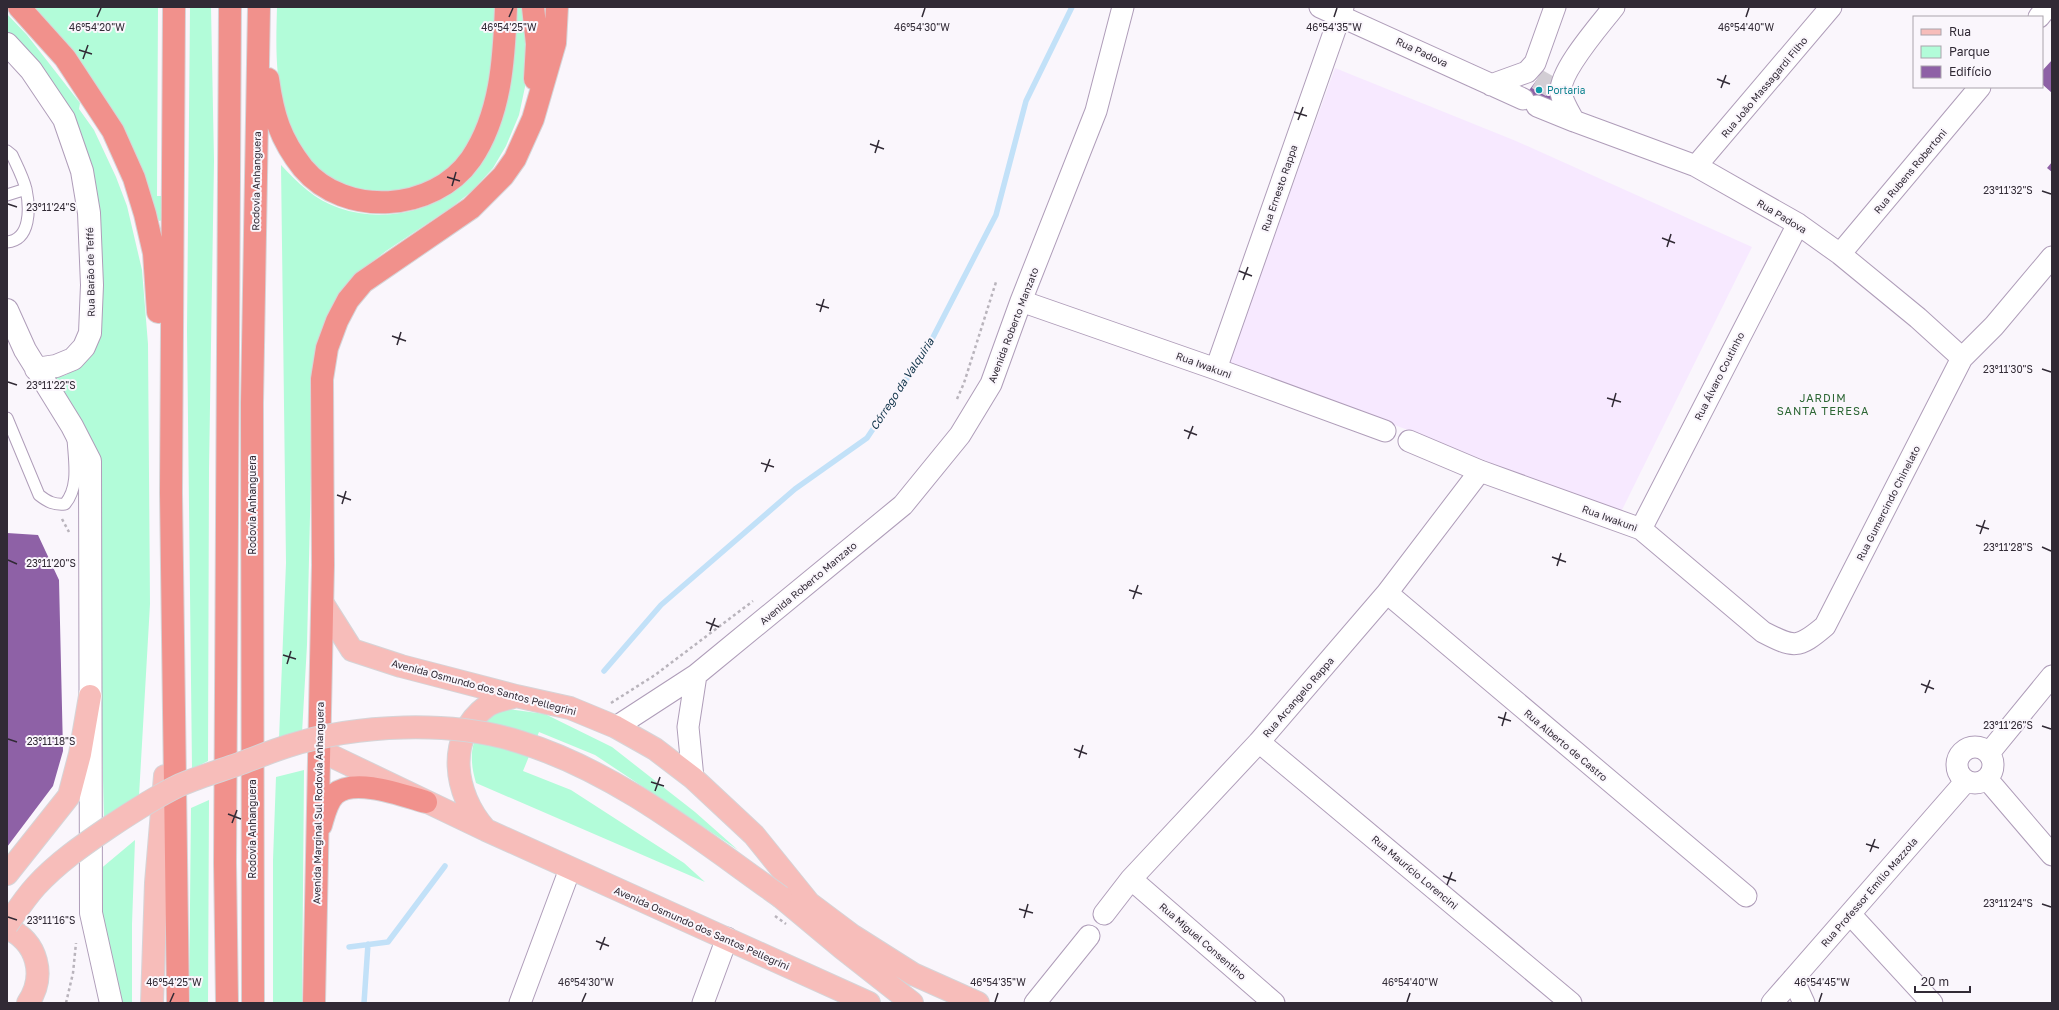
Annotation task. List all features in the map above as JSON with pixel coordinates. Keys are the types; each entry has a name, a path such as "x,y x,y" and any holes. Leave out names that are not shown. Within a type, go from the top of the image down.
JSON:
{"highway":[{"path":"19,7 64,58 113,131 136,185 154,253 171,493"},
{"path":"174,7 171,493 178,1003"},
{"path":"227,1003 226,863 230,7"},
{"path":"258,14 273,114 280,133 292,153 304,169 318,182 334,192 351,198 394,203 416,199 437,189 456,175 470,160 479,146 495,105 504,44 506,7"},
{"path":"532,7 537,44 533,119"},
{"path":"533,119 555,43 558,7"},
{"name":"Rodovia Anhanguera","path":"252,1003 252,403 258,14"},
{"name":"Avenida Marginal Sul Rodovia Anhanguera","path":"314,1003 316,839 323,604 322,379 327,348 337,321 348,300 363,282 471,208 488,191 515,159 533,119"},
{"path":"316,839 326,809 335,794 349,787 368,787 426,802"}],"main road":[{"name":"Rua Barão de Teffé","path":"7,44 31,70 64,119 82,171 89,213 92,285 90,333 84,347 73,359 56,366 36,369"},
{"path":"7,310 25,350 72,426 90,461 91,913 111,1003"},
{"name":"Avenida Osmundo dos Santos Pellegrini","path":"323,604 352,650 401,666 516,696 570,708 616,726 655,749 693,778 754,835 809,903 853,936 913,974 978,1003"},
{"path":"152,1003 156,883 174,659"},
{"path":"7,874 69,796 80,754 90,696"},
{"path":"486,830 476,819 464,796 460,783 459,748 465,731 472,719 488,705 516,696"},
{"path":"7,925 37,885 79,847 142,805 181,785 290,745 332,736 400,727 439,728 483,733 518,741 553,754 602,777 660,813 777,906 847,952 912,1003"},
{"name":"Avenida Osmundo dos Santos Pellegrini","path":"319,750 486,830 869,1003"},
{"name":"Avenida Osmundo dos Santos Pellegrini","path":"777,906 853,936"},
{"path":"7,928 29,945 37,964 37,984 28,1003"}],"street":[{"name":"Avenida Roberto Manzato","path":"616,726 696,675 903,505 960,435 991,384 1021,301 1096,111 1123,7"},
{"name":"Rua Padova","path":"1320,7 1341,11 1491,85 1574,121 1696,166 1798,224 1840,254 1918,318 1962,358"},
{"path":"1555,7 1535,63 1564,103 1574,121"},
{"path":"1491,85 1548,81 1614,7"},
{"name":"Rua João Massagardi Filho","path":"1696,166 1831,7"},
{"path":"2040,16 2047,7"},
{"name":"Rua Ernesto Rappa","path":"1216,369 1341,11"},
{"name":"Rua Rubens Robertoni","path":"1840,254 1979,88"},
{"name":"Rua Álvaro Coutinho","path":"1641,529 1798,224"},
{"name":"Rua Gumercindo Chinelato","path":"1806,642 1825,626 1962,358 1994,326 2052,257"},
{"name":"Rua Iwakuni","path":"1021,301 1216,369 1385,432"},
{"name":"Rua Iwakuni","path":"1409,441 1480,471 1641,529 1763,632 1787,644 1806,642"},
{"name":"Rua Arcangelo Rappa","path":"1104,914 1131,879 1259,742 1387,594 1480,471"},
{"name":"Rua Alberto de Castro","path":"1387,594 1746,896"},
{"path":"693,778 688,727 696,675"},
{"path":"1989,753 2052,676"},
{"name":"Rua Maurício Lorencini","path":"1259,742 1571,1003"},
{"path":"1977,747 1989,753 1993,764 1991,775 1987,779 1977,784 1966,781 1962,778 1957,766 1961,754 1971,748 1977,747"},
{"path":"1987,779 2052,855"},
{"name":"Rua Professor Emílio Mazzola","path":"1772,1003 1966,781"},
{"path":"520,1003 570,868"},
{"name":"Rua Miguel Consentino","path":"1131,879 1274,1003"},
{"path":"1850,914 1932,1003"},
{"path":"1035,1003 1089,936"},
{"path":"703,1003 727,938"},
{"path":"1793,979 1804,1003"}],"lane":[{"path":"7,151 12,155 26,189 26,227 22,236 15,242 7,242"},
{"path":"7,195 26,189"},
{"path":"7,418 39,495 46,501 56,504 65,504 72,496 75,481 72,426"}],"path":[{"path":"955,403 964,383 996,282"},
{"path":"591,716 655,675 755,599"},
{"path":"777,906 786,924"}],"shaded area":[{"path":"1335,68 1516,141 1752,247 1620,514 1408,430 1228,364"}],"green space":[{"path":"26,7 158,7 157,196 163,196 163,220 159,221 149,200"},
{"path":"190,7 211,7 214,161 209,469 208,761 192,769 187,331"},
{"path":"277,7 495,7 493,63 487,100 475,135 464,154 453,165 425,183 402,191 380,192 357,189 336,182 321,173 310,162 301,149 287,123 279,83 276,46"},
{"path":"513,7 523,7 528,57 525,87 519,115 506,146 493,168 472,191 452,207 386,251 363,269 313,387 307,645 302,733 279,739 286,563 281,165 300,184 315,196 330,205 360,213 381,215 403,213 424,207 443,198 461,186 476,171 488,153 498,126"},
{"path":"7,14 27,35 80,103 79,109 94,130 116,177 127,206 142,270 148,344 150,604 139,796 104,819 95,463 51,379 66,375 81,365 99,219 16,42 7,33"},
{"path":"501,708 545,714 612,747 695,812 738,850 595,755 539,732 523,771 571,790 684,863 705,882 476,783 472,760 472,750 475,741 484,724"},
{"path":"304,770 302,1003 273,1003 273,860 276,777"},
{"path":"209,800 208,1003 189,1003 191,808"},
{"path":"135,840 132,924 132,1003 119,1003 100,920 98,871"}],"building":[{"path":"2052,60 2052,93 2043,85 2043,70"},
{"name":"Portaria","path":"1542,73 1555,82 1547,93 1553,96 1544,107 1521,101"},
{"path":"2052,162 2052,172 2047,168"},
{"path":"7,533 38,535 59,580 63,751 53,786 7,847"}],"waterway":[{"name":"Córrego da Valquiria","path":"604,671 661,605 795,489 867,438 928,347 996,215 1026,101 1072,7"},
{"name":"Córrego da Valquiria","path":"349,947 388,942 445,866"},
{"path":"364,1003 368,944"}],"tunnel":[{"path":"1537,79 1551,87"}],"place":[{"name":"Portaria","path":"1539,90"}],"district":[{"name":"JARDIM SANTA TERESA","path":"1823,404"}]}
